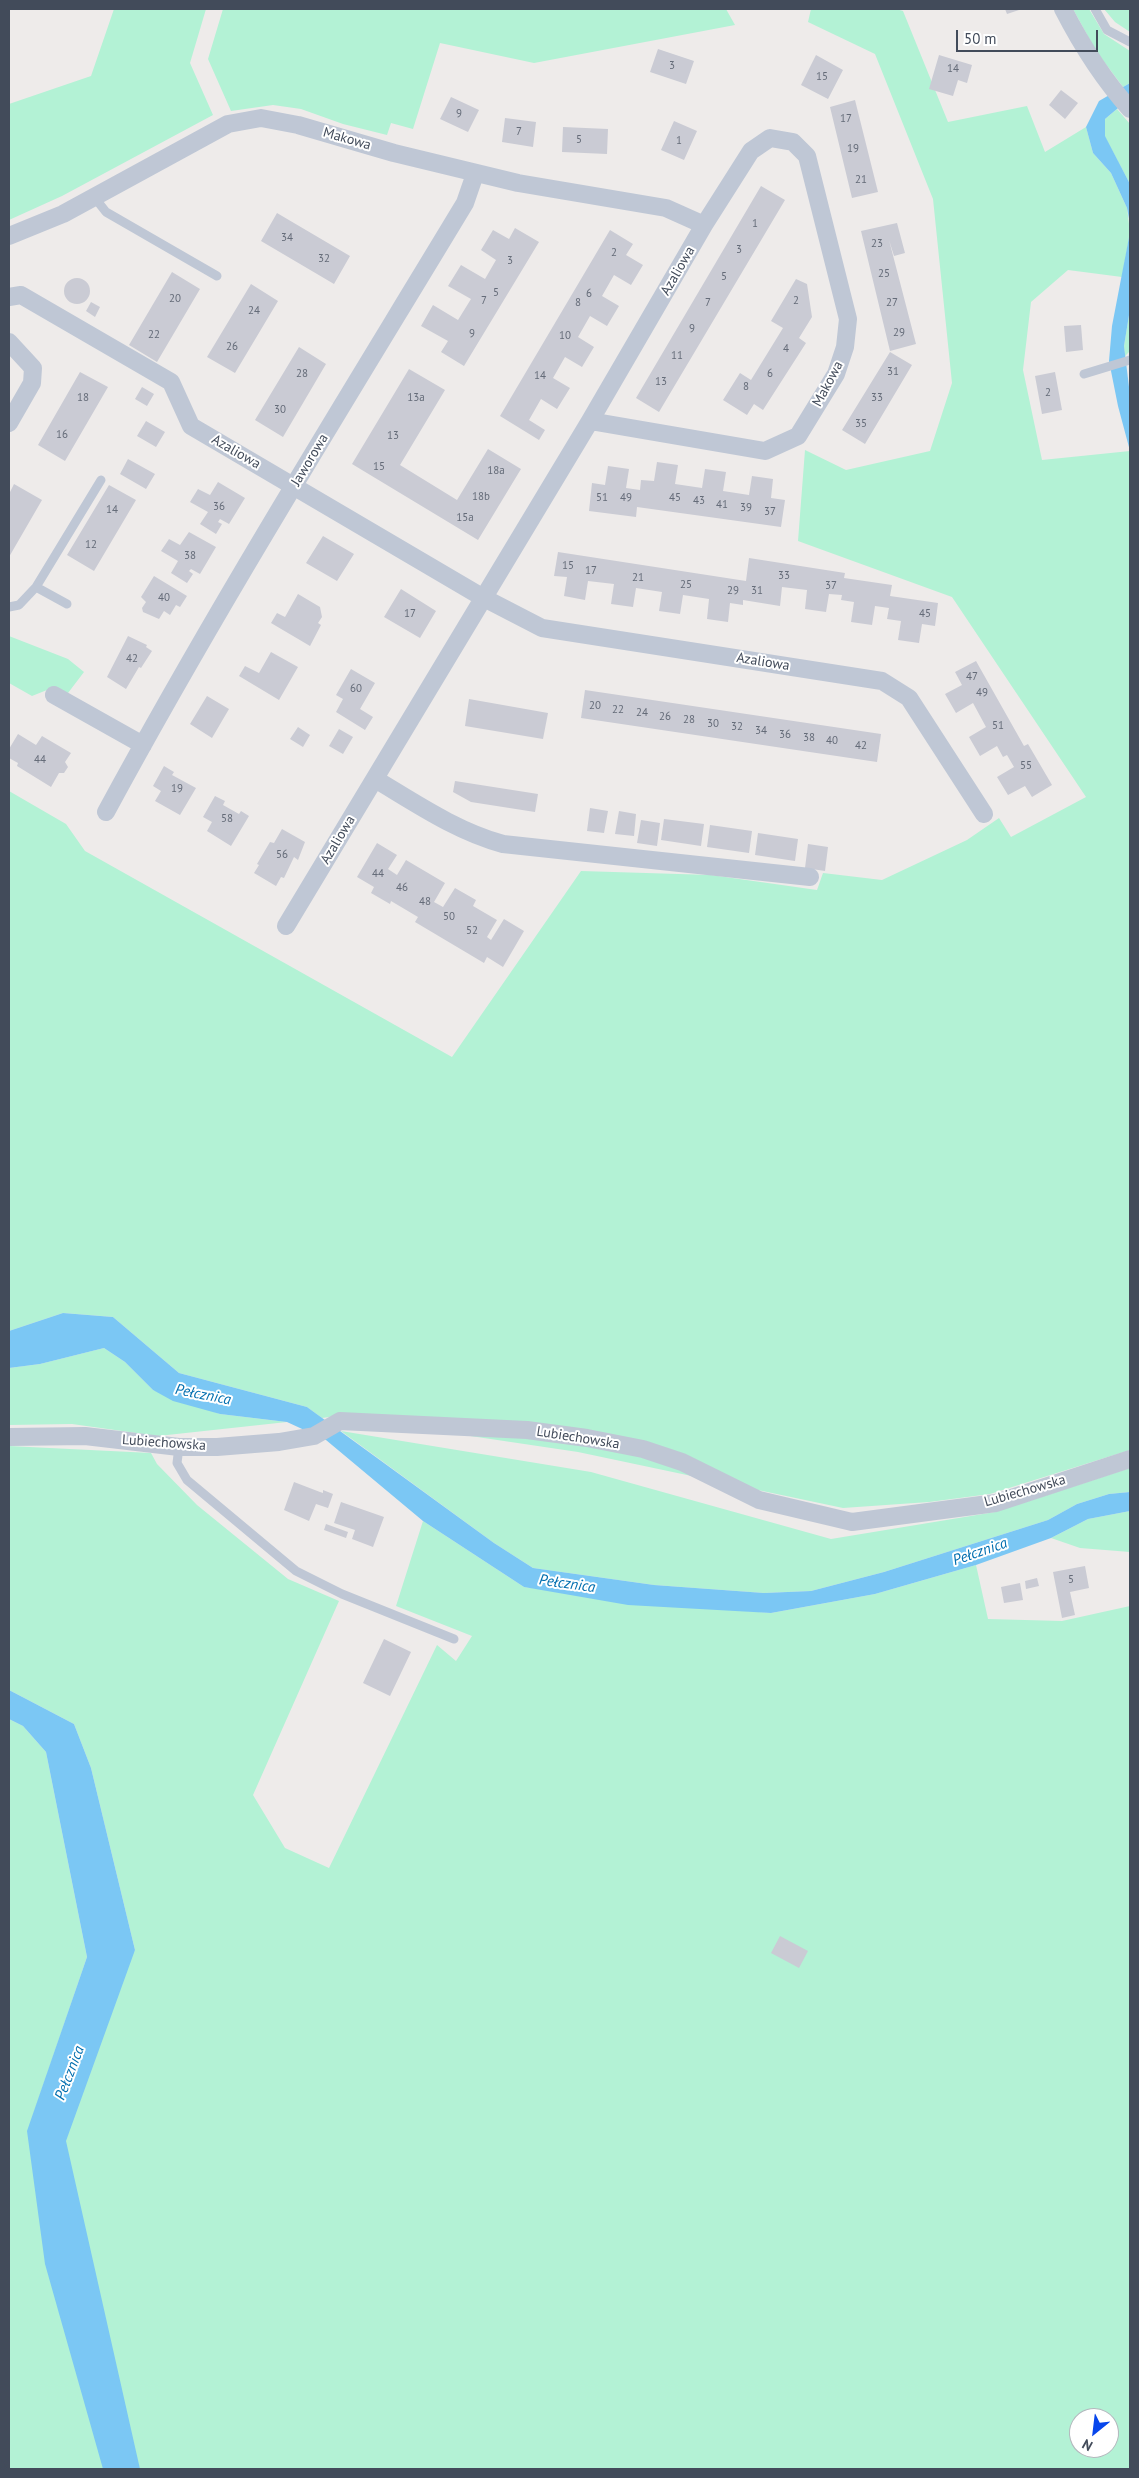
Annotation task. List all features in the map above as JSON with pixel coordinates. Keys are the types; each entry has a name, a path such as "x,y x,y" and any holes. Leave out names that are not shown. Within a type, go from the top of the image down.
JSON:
{"street":[{"path":"1063,9 1086,52 1106,82 1130,109"},
{"name":"Makowa","path":"9,236 63,214 228,124 261,118 298,125 518,184 666,208 704,225"},
{"name":"Makowa","path":"590,421 765,450 798,436 836,374 846,347 848,319 807,156 793,142 770,138 751,151"},
{"name":"Azaliowa","path":"286,926 482,597 590,421 704,225 751,151"},
{"name":"Jaworowa","path":"106,812 142,745 294,485 465,203 475,174"},
{"name":"Azaliowa","path":"9,297 22,295 171,382 191,426 482,597 542,628 882,681 908,698 984,814"},
{"path":"9,342 33,368 32,383 9,424"},
{"path":"54,695 142,745"},
{"path":"375,779 448,823 478,837 503,844 810,877"},
{"name":"Lubiechowska","path":"9,1437 85,1436 179,1446 217,1447 279,1442 314,1436 340,1421 527,1430 587,1438 643,1449 682,1462 759,1500 852,1522 996,1503 1130,1459"}],"lane":[{"path":"1095,9 1106,30 1130,42"},
{"path":"94,198 106,212 217,276"},
{"path":"1084,374 1130,360"},
{"path":"9,607 19,605 36,587 100,480"},
{"path":"36,587 67,604"},
{"path":"179,1446 178,1463 187,1480 296,1572 342,1594 454,1639"}],"green space":[{"path":"114,9 206,9 190,63 213,115 62,196 9,220 9,104 91,76"},
{"path":"223,9 726,9 735,25 534,63 440,43 413,129 391,123 387,135 343,124 301,109 273,105 231,111 208,59"},
{"path":"811,9 896,9 903,11 948,122 1027,106 1045,152 1086,127 1093,153 1111,173 1127,208 1130,232 1122,277 1068,270 1031,302 1023,370 1042,460 1130,451 1130,1450 990,1494 929,1502 843,1508 578,1452 336,1416 322,1418 307,1407 179,1373 113,1317 63,1313 9,1331 9,791 66,824 85,851 452,1057 581,871 711,875 817,890 823,873 882,880 967,840 999,818 1011,837 1086,797 952,597 798,541 805,450 846,470 930,451 952,383 933,199 875,54 808,22"},
{"path":"1073,9 1089,9 1104,34 1130,51 1130,83 1123,87 1096,51"},
{"path":"1104,9 1130,9 1130,32 1115,22"},
{"path":"1117,109 1130,124 1130,184 1105,137 1105,119"},
{"path":"1130,309 1130,351 1125,356 1124,346"},
{"path":"9,636 68,659 84,672 68,693 47,690 32,696 9,683"},
{"path":"104,1348 125,1362 153,1390 220,1414 287,1422 158,1436 72,1424 9,1425 9,1368 40,1364"},
{"path":"341,1431 591,1472 831,1539 995,1512 1130,1468 1130,1492 1109,1494 1077,1504 1048,1520 884,1572 811,1591 764,1593 654,1585 533,1568 494,1543"},
{"path":"9,1446 151,1453 157,1464 197,1505 288,1579 339,1601 253,1795 285,1848 329,1868 437,1645 456,1661 472,1636 396,1606 423,1521 524,1587 771,1613 875,1594 976,1565 988,1619 1062,1621 1130,1606 1130,2469 9,2469 9,1719 23,1726 46,1752 87,1957 32,2118 135,1950 91,1768 74,1724 9,1690"},
{"path":"1130,1511 1130,1552 1080,1548 1051,1538 1088,1519"}],"water":[{"path":"1130,83 1130,98 1105,119 1105,136 1130,184 1130,224 1127,208 1111,173 1093,153 1086,127 1099,101"},
{"path":"1130,232 1130,309 1124,346 1130,395 1130,451 1109,361 1112,326"},
{"name":"Pełcznica","path":"63,1313 113,1317 179,1373 307,1407 494,1543 533,1568 654,1585 764,1593 811,1591 884,1572 1048,1520 1077,1504 1109,1494 1130,1492 1130,1511 1088,1519 1051,1538 976,1565 875,1594 771,1613 628,1605 524,1587 423,1521 326,1440 287,1422 220,1414 173,1401 153,1390 125,1362 104,1348 40,1364 9,1368 9,1331"},
{"name":"Pełcznica","path":"9,1690 74,1724 91,1768 135,1950 66,2141 140,2469 103,2469 45,2264 27,2131 87,1957 46,1752 23,1726 9,1719"}],"building":[{"path":"1005,9 1022,9 1007,14"},
{"path":"658,49 694,61 686,84 650,72"},
{"path":"816,55 843,70 828,99 801,85"},
{"path":"939,55 972,65 967,83 958,80 953,96 929,89"},
{"path":"1061,90 1078,103 1065,119 1049,105"},
{"path":"451,97 479,110 468,132 440,119"},
{"path":"855,100 878,192 852,198 830,107"},
{"path":"505,118 536,122 533,147 502,142"},
{"path":"674,121 697,131 684,160 661,150"},
{"path":"563,127 608,129 607,154 562,152"},
{"path":"761,186 785,200 659,412 636,398"},
{"path":"277,213 350,256 334,284 261,241"},
{"path":"897,223 905,253 894,256 889,240 916,344 890,351 861,231"},
{"path":"515,228 539,242 464,366 441,352 448,341 421,326 433,305 458,320 471,299 448,286 461,265 485,279 496,260 481,250 493,230 509,239"},
{"path":"610,230 633,244 626,255 643,265 631,285 614,275 602,296 619,306 607,326 590,316 578,337 594,347 582,367 565,357 553,378 570,388 557,409 541,399 529,420 545,430 539,440 500,416"},
{"path":"172,272 200,289 157,362 129,345"},
{"path":"77,278 86,282 90,291 86,300 77,304 68,300 64,291 68,282"},
{"path":"796,279 807,284 812,317 799,338 806,343 763,410 754,404 747,415 723,400 740,373 751,380 783,328 771,321"},
{"path":"251,284 278,301 235,373 207,357"},
{"path":"91,302 100,307 95,317 86,311"},
{"path":"1081,325 1083,350 1066,352 1064,326"},
{"path":"299,347 326,364 283,437 255,420"},
{"path":"890,352 912,365 865,444 842,430"},
{"path":"409,369 445,390 400,465 457,500 488,449 521,469 478,540 352,464"},
{"path":"80,372 108,387 65,461 38,445"},
{"path":"1055,372 1062,410 1042,414 1035,376"},
{"path":"142,387 154,394 147,406 135,399"},
{"path":"146,421 165,432 156,447 137,436"},
{"path":"128,459 155,474 146,489 120,474"},
{"path":"657,462 678,465 675,484 702,488 705,469 726,472 723,491 749,495 752,476 773,479 771,498 785,500 781,527 637,507 636,517 589,511 592,483 605,485 608,466 629,469 626,488 640,490 641,480 654,481"},
{"path":"218,482 245,498 229,524 220,519 218,522 222,524 216,534 200,524 208,512 190,502 198,489 210,495"},
{"path":"14,484 42,500 9,557 9,494"},
{"path":"109,485 136,500 94,571 67,555"},
{"path":"189,532 216,547 200,574 191,569 189,571 193,574 187,583 171,573 178,561 161,551 169,539 180,545"},
{"path":"323,536 354,554 337,581 306,563"},
{"path":"558,552 746,581 749,558 845,573 844,578 892,585 890,596 938,603 935,626 922,624 919,643 898,640 901,621 887,619 889,608 875,606 872,625 851,622 854,602 841,600 842,595 829,594 826,612 805,609 807,590 782,587 780,606 743,600 743,605 730,603 728,622 707,619 709,599 683,595 680,614 659,611 662,592 636,588 633,607 611,604 614,584 588,581 585,600 564,596 567,577 554,576"},
{"path":"154,576 187,596 180,607 176,605 170,615 164,611 159,619 143,612 142,608 146,602 141,597"},
{"path":"401,589 436,611 420,638 384,617"},
{"path":"298,594 320,607 322,617 318,623 321,625 310,646 271,623 277,613 285,617"},
{"path":"128,636 147,645 146,647 152,651 141,668 139,667 126,689 107,677"},
{"path":"271,652 298,667 279,700 239,676 245,666 259,673"},
{"path":"976,661 1024,746 1028,744 1052,785 1032,797 1025,786 1008,795 997,777 1014,767 1007,755 1003,757 997,746 980,756 969,737 986,727 973,703 956,713 945,694 962,685 955,672"},
{"path":"351,669 375,683 360,709 373,717 365,730 336,712 343,699 336,695"},
{"path":"585,690 881,734 877,762 581,718"},
{"path":"207,696 229,709 212,738 190,724"},
{"path":"469,699 548,713 543,739 465,726"},
{"path":"298,727 310,735 303,747 290,739"},
{"path":"339,729 353,737 343,754 329,746"},
{"path":"18,734 36,745 42,736 71,753 65,762 68,767 64,773 59,773 51,787 17,766 18,763 9,758 9,749"},
{"path":"164,766 174,772 172,775 196,788 180,815 155,801 161,791 153,786"},
{"path":"455,781 538,794 535,812 471,802 453,792"},
{"path":"215,796 225,801 223,805 239,814 241,811 249,816 231,846 207,831 212,822 203,817"},
{"path":"590,808 608,811 604,833 587,831"},
{"path":"619,811 636,814 634,836 615,834"},
{"path":"664,819 704,824 701,846 661,840"},
{"path":"641,820 660,823 657,846 637,843"},
{"path":"710,825 752,831 749,853 707,847"},
{"path":"282,829 305,842 298,860 294,857 284,878 281,877 276,886 254,873 270,842 274,843"},
{"path":"758,833 798,839 795,861 755,855"},
{"path":"377,843 397,855 388,869 397,875 406,860 445,883 434,902 443,907 455,888 476,900 473,906 497,920 487,937 491,940 504,919 524,931 503,967 487,957 484,963 415,922 418,917 391,901 390,904 371,893 374,887 357,877"},
{"path":"808,844 828,847 825,871 805,868"},
{"path":"294,1482 323,1493 323,1490 333,1494 328,1508 316,1504 309,1521 284,1510"},
{"path":"341,1502 384,1517 373,1547 352,1539 355,1530 334,1523"},
{"path":"326,1524 348,1532 346,1538 324,1530"},
{"path":"1085,1566 1089,1588 1070,1592 1075,1615 1062,1618 1053,1572"},
{"path":"1037,1578 1039,1586 1026,1589 1025,1581"},
{"path":"1020,1583 1023,1600 1004,1603 1001,1587"},
{"path":"384,1639 411,1652 390,1696 363,1683"},
{"path":"780,1936 808,1951 799,1968 771,1953"}]}
